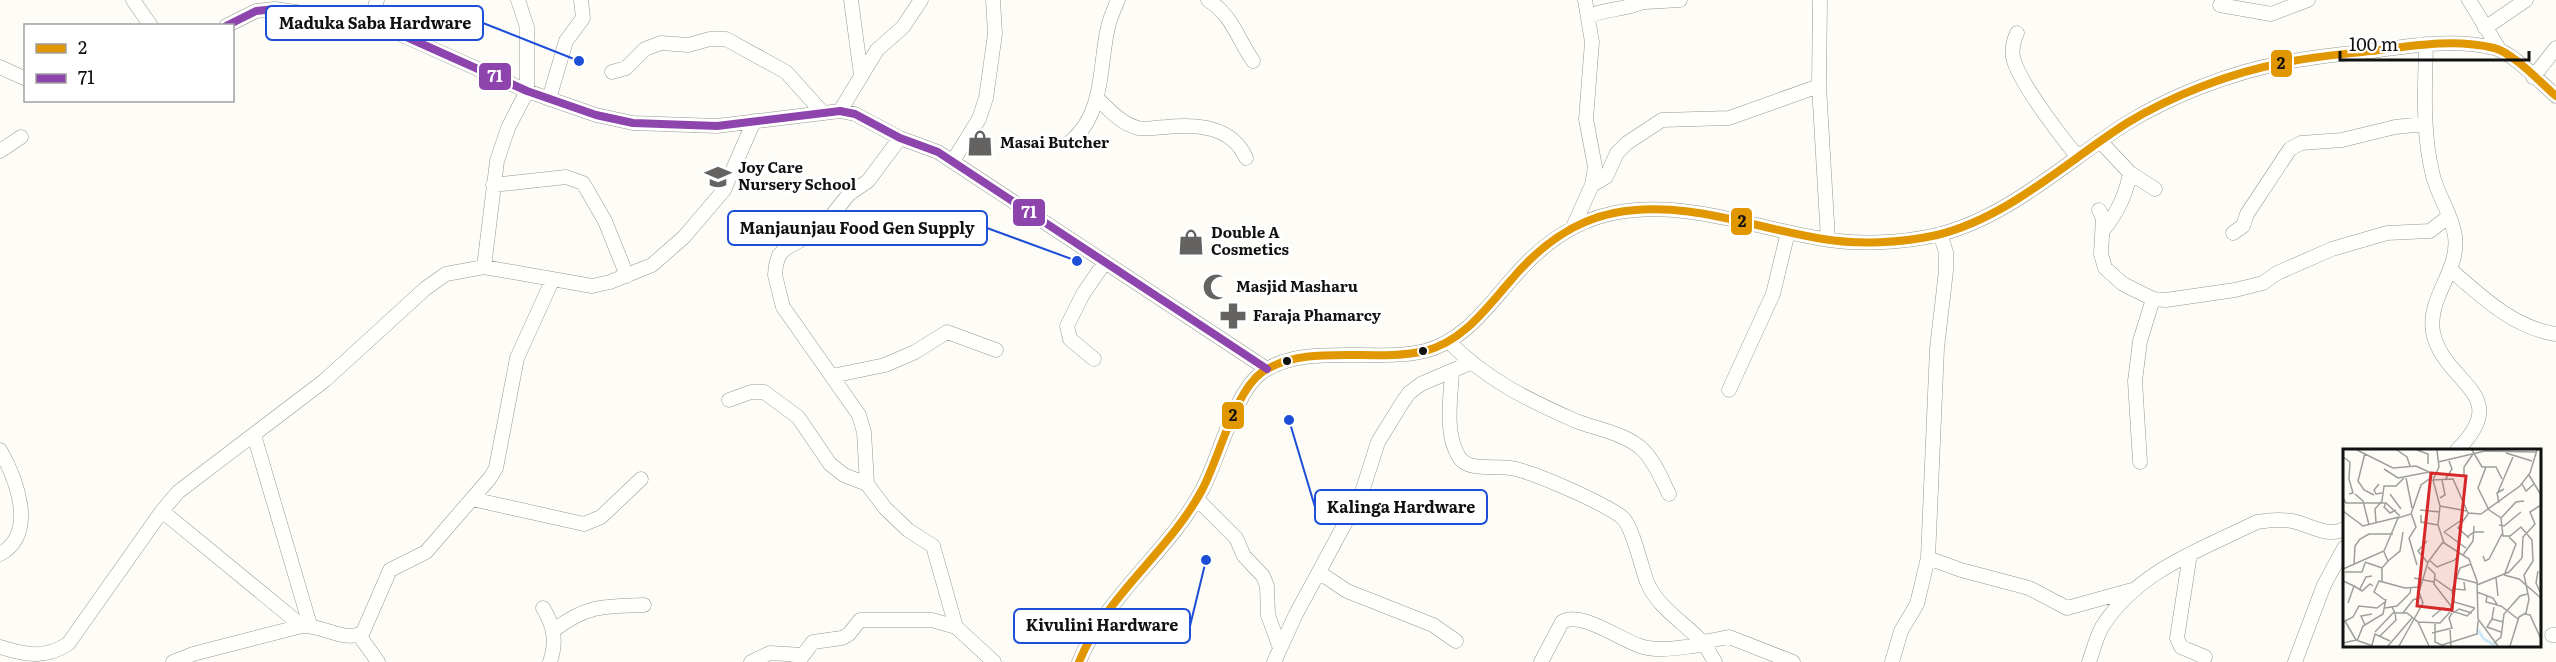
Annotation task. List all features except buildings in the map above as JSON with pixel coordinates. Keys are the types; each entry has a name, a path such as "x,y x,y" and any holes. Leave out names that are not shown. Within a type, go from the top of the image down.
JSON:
{"street":[{"path":"133,0 150,24"},
{"path":"370,23 377,0"},
{"path":"484,267 497,161 508,128 527,91 527,27 518,0"},
{"path":"549,99 566,41 583,18 580,0"},
{"path":"851,0 861,75"},
{"path":"840,111 877,50 899,32 921,0"},
{"path":"953,161 979,119 986,99 995,34 993,0"},
{"path":"1071,142 1083,127 1097,98 1108,24 1118,0"},
{"path":"1208,0 1229,17 1241,44 1253,61"},
{"path":"1573,227 1592,185 1595,167 1586,119 1592,42 1586,0"},
{"path":"1589,16 1602,10 1645,1 1680,0"},
{"path":"1820,0 1818,86 1828,240"},
{"path":"2220,5 2271,14 2308,0"},
{"path":"2469,0 2499,49 2556,96"},
{"path":"2485,28 2526,0"},
{"path":"230,24 255,11 275,9 370,23 393,31 527,91 596,115 633,123 717,126 822,112 840,111 855,114 900,138 938,152 953,161 1267,369"},
{"path":"2017,33 2014,41 2014,61 2060,135 2078,156"},
{"path":"612,72 626,68 645,49 661,43 688,45 710,39 726,39 786,72 822,112"},
{"path":"1079,662 1092,634 1112,604 1171,538 1197,499 1229,430 1239,398 1257,375 1290,358 1388,357 1427,350 1448,341 1484,313 1536,254 1573,227 1608,214 1641,208 1686,210 1828,240 1864,242 1940,234 1982,218 2010,202 2131,121 2191,90 2280,63 2426,44 2463,44 2499,49"},
{"path":"2426,44 2424,124 2433,177 2455,235 2451,270 2437,296 2432,318 2434,333 2450,365 2475,392 2480,402 2480,414 2473,435 2458,449"},
{"path":"2533,77 2556,48"},
{"path":"0,67 24,78"},
{"path":"1592,185 1606,177 1617,153 1627,143 1662,120 1729,118 1818,86"},
{"path":"1097,98 1128,124 1141,129 1172,126 1215,129 1232,140 1246,158"},
{"path":"0,647 27,655 43,655 56,652 68,644 162,511 178,492 324,381 426,288 446,274 484,267 552,281 592,286 627,276 652,265 671,251 724,190 754,121"},
{"path":"2233,233 2243,226 2247,214 2290,149 2315,140 2342,140 2394,127 2424,124"},
{"path":"0,151 21,137"},
{"path":"867,484 862,423 783,307 775,275 779,255 786,248 820,229 849,194 867,181 900,138"},
{"path":"2100,141 2130,173 2155,189"},
{"path":"2104,229 2115,216 2127,190 2130,173"},
{"path":"494,185 566,177 583,183 605,221 627,276"},
{"path":"2099,210 2104,229 2101,254 2105,268 2123,284 2153,299 2166,300 2226,292 2263,283 2277,273 2332,249 2399,230 2430,231 2448,217"},
{"path":"1730,390 1773,294 1788,232"},
{"path":"1892,662 1901,631 1917,603 1928,558 1937,348 1946,271 1946,252 1940,234"},
{"path":"1094,359 1070,339 1067,326 1078,302 1105,262"},
{"path":"2451,270 2508,316 2539,332 2556,334"},
{"path":"359,635 390,570 426,552 496,468 517,358 552,281"},
{"path":"2140,462 2135,381 2140,341 2153,299"},
{"path":"832,376 885,365 915,352 948,332 996,350"},
{"path":"1448,341 1470,363 1518,394 1633,442 1644,451 1669,494"},
{"path":"1274,662 1296,614 1362,492 1378,442 1402,403 1409,393 1421,384 1470,363"},
{"path":"1452,371 1450,412 1452,440 1459,458 1470,465 1522,470 1603,506 1623,519 1629,526 1648,585 1657,599 1704,644 1715,662"},
{"path":"729,400 751,393 764,392 798,417 830,464 844,475 867,484 885,508 908,530 933,546 956,627"},
{"path":"254,435 306,626"},
{"path":"0,450 18,488 21,508 20,529 11,545 0,554"},
{"path":"472,499 584,524 601,517 640,479"},
{"path":"1197,499 1236,538 1244,556 1263,576 1267,586 1268,615 1280,648"},
{"path":"162,511 306,626 349,637 359,635"},
{"path":"2089,662 2102,628 2133,589 2162,569 2257,522 2270,519 2292,521 2338,530 2343,546"},
{"path":"2295,662 2324,585 2343,551"},
{"path":"2190,554 2177,638 2181,647 2205,657"},
{"path":"1928,558 1961,570 2029,588 2067,608 2133,589"},
{"path":"1320,573 1347,591 1433,625 1456,641"},
{"path":"554,630 582,611 644,605"},
{"path":"543,608 554,630 554,646 550,662"},
{"path":"1541,662 1554,634 1568,618 1575,618 1623,636 1656,656 1729,637 1793,662"},
{"path":"751,662 770,653 800,658 813,642 849,634 860,620 932,620 956,627 994,662"},
{"path":"173,662 193,654 306,626"},
{"path":"359,635 378,662"}],"transit line":[{"name":"71","path":"230,24 256,11 275,9 370,23 393,31 527,91 596,115 633,123 717,126 840,111 855,114 900,138 938,152 1267,369"},
{"name":"2","path":"1079,662 1105,616 1188,513 1202,490 1243,395 1251,382 1261,373 1297,358 1405,354 1439,346 1474,322 1533,257 1557,237 1584,222 1614,213 1666,210 1693,212 1837,241 1880,242 1937,235 1988,216 2036,187 2127,123 2182,95 2243,72 2319,57 2408,46 2480,45 2509,55 2556,96"}],"place":[{"name":"Maduka Saba Hardware","path":"579,61"},
{"name":"Masai Butcher","path":"980,143"},
{"name":"Joy Care Nursery School","path":"718,177"},
{"name":"Double A Cosmetics","path":"1191,242"},
{"name":"Manjaunjau Food Gen Supply","path":"1077,261"},
{"name":"Masjid Masharu","path":"1216,287"},
{"name":"Faraja Phamarcy","path":"1233,316"},
{"name":"Kalinga Hardware","path":"1289,420"},
{"name":"Kivulini Hardware","path":"1206,560"}]}
